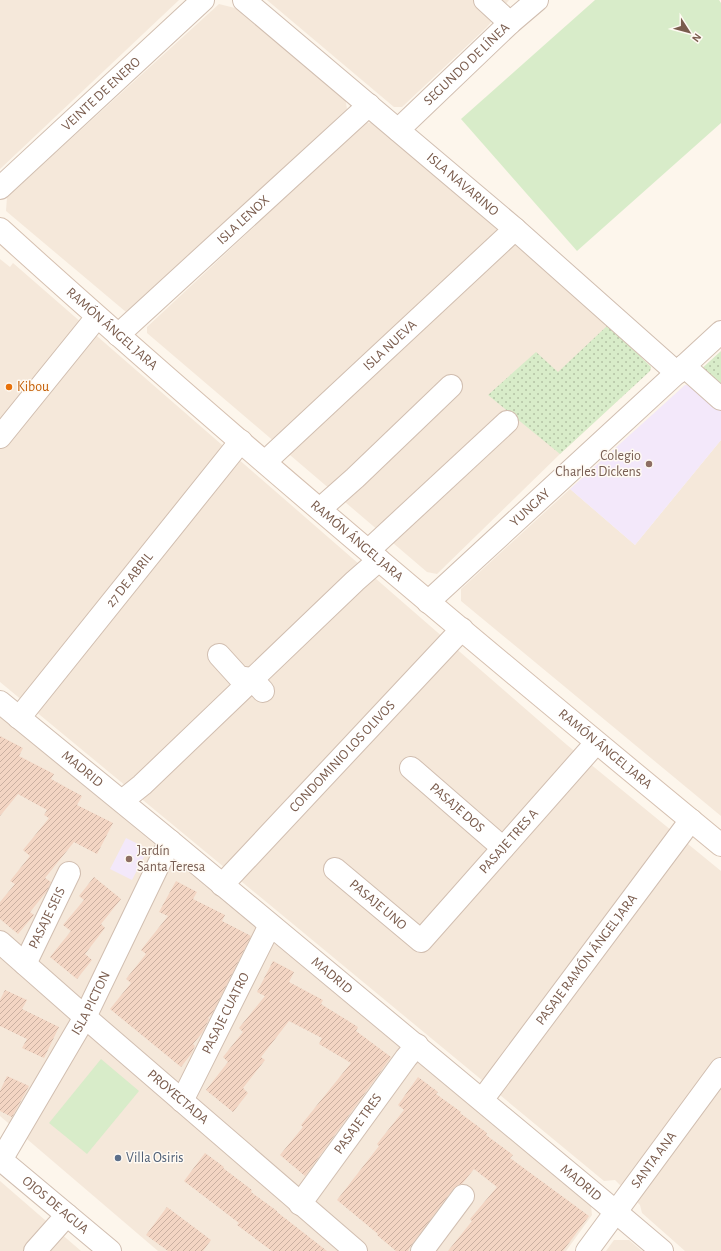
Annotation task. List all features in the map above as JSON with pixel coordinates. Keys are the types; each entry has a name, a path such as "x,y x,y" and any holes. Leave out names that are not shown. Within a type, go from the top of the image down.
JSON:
{"street":[{"name":"VEINTE DE ENERO","path":"0,188 203,0"},
{"name":"ISLA NAVARINO","path":"244,0 681,369 721,398"},
{"path":"485,0 510,23"},
{"name":"SEGUNDO DE LÍNEA","path":"398,130 510,23 538,0"},
{"name":"ISLA LENOX","path":"118,336 369,105"},
{"name":"RAMÓN ÁNGEL JARA","path":"0,229 118,336 428,602 596,743 721,845"},
{"name":"ISLA NUEVA","path":"265,462 515,229"},
{"path":"0,437 97,317"},
{"name":"YUNGAY","path":"428,602 721,332"},
{"path":"320,509 355,478 451,386"},
{"path":"122,801 258,685 355,580 374,555 507,422"},
{"name":"27 DE ABRIL","path":"19,718 241,441"},
{"name":"CONDOMINIO LOS OLIVOS","path":"222,885 462,629"},
{"path":"219,655 239,677 258,685"},
{"name":"MADRID","path":"0,702 122,801 270,926 417,1045 662,1251"},
{"name":"PASAJE TRES A","path":"421,941 596,743"},
{"name":"PASAJE DOS","path":"411,768 503,848"},
{"name":"PASAJE RAMÓN ÁNGEL JARA","path":"482,1100 691,820"},
{"name":"ISLA PICTON","path":"0,1159 85,1018 170,841"},
{"name":"PASAJE UNO","path":"335,869 421,941"},
{"name":"PASAJE SEIS","path":"25,964 69,873"},
{"name":"PASAJE CUATRO","path":"182,1101 270,926"},
{"name":"PROYECTADA","path":"0,942 85,1018 351,1249"},
{"name":"PASAJE TRES","path":"300,1204 417,1045"},
{"name":"SANTA ANA","path":"587,1251 721,1069"},
{"name":"OJOS DE AGUA","path":"0,1159 110,1251"},
{"path":"422,1251 463,1196"},
{"path":"35,1251 67,1215"}],"shaded area":[{"path":"0,0 179,0 0,169"},
{"path":"267,0 509,0 487,27 402,107 394,107"},
{"path":"219,4 239,9 345,97 347,109 126,312 6,211 7,197"},
{"path":"375,122 608,325 651,367 650,371 560,454 437,574 427,572 147,333 147,327 365,123"},
{"path":"0,259 10,267 13,263 567,745 721,871 721,1251 685,1251 642,1213 640,1205 615,1180 604,1181 0,682"},
{"name":"Colegio Charles Dickens","path":"685,385 698,386 721,406 721,440 635,545 570,489"},
{"path":"721,440 721,816 461,601 461,589 570,489 635,545"},
{"name":"Villa Osiris","path":"0,716 591,1206 592,1215 566,1251 158,1251 0,1116"},
{"name":"Jardín Santa Teresa","path":"126,838 148,849 132,880 110,869"},
{"path":"0,1181 38,1214 81,1251 0,1251"},
{"path":"614,1240 629,1240 642,1251 606,1251"}],"green space":[{"path":"595,0 719,0 721,3 721,123 577,251 461,119"},
{"path":"608,325 651,367 650,371 560,454 488,395 536,352 558,372"},
{"path":"721,351 721,389 699,371"},
{"path":"101,1059 139,1091 87,1154 49,1123"}],"building":[{"path":"0,736 23,748 19,756 54,774 51,779 82,796 77,805 113,823 97,854 74,842 45,878 51,882 47,891 30,912 34,915 18,934 0,919 0,902 15,884 10,881 30,856 23,850 49,818 44,815 47,810 18,794 0,816"},
{"path":"94,877 121,899 101,924 105,928 85,954 92,960 77,979 50,957 71,931 63,925 84,900 79,896"},
{"path":"176,881 197,892 193,899 225,915 222,921 251,936 212,1014 208,1018 209,1019 202,1033 193,1044 195,1046 191,1054 181,1067 110,1009 131,983 126,979 146,954 141,950 168,916 159,912"},
{"path":"273,961 294,972 289,982 323,1000 321,1004 358,1027 356,1031 391,1057 305,1176 280,1155 303,1127 301,1125 351,1063 319,1044 322,1038 289,1021 261,1057 265,1060 243,1088 248,1093 233,1112 206,1090 228,1062 223,1057 243,1032 239,1028 265,996 257,992"},
{"path":"5,990 27,1000 22,1009 59,1027 44,1058 22,1048 27,1039 0,1026 0,1000"},
{"path":"7,1076 29,1086 12,1117 0,1111 0,1091"},
{"path":"418,1077 438,1092 436,1094 461,1112 460,1113 487,1133 486,1135 513,1155 510,1158 589,1216 563,1251 448,1251 472,1221 470,1219 497,1187 474,1169 462,1184 453,1189 408,1251 396,1251 337,1200 379,1146 377,1144 404,1110 398,1105"},
{"path":"205,1153 252,1190 251,1192 327,1251 272,1251 237,1225 239,1223 184,1181"},
{"path":"167,1207 211,1240 203,1251 168,1251 146,1235"}],"place":[{"name":"Kibou","path":"9,387"},
{"name":"Colegio Charles Dickens","path":"649,464"},
{"name":"Jardín Santa Teresa","path":"129,859"},
{"name":"Villa Osiris","path":"118,1158"}]}
